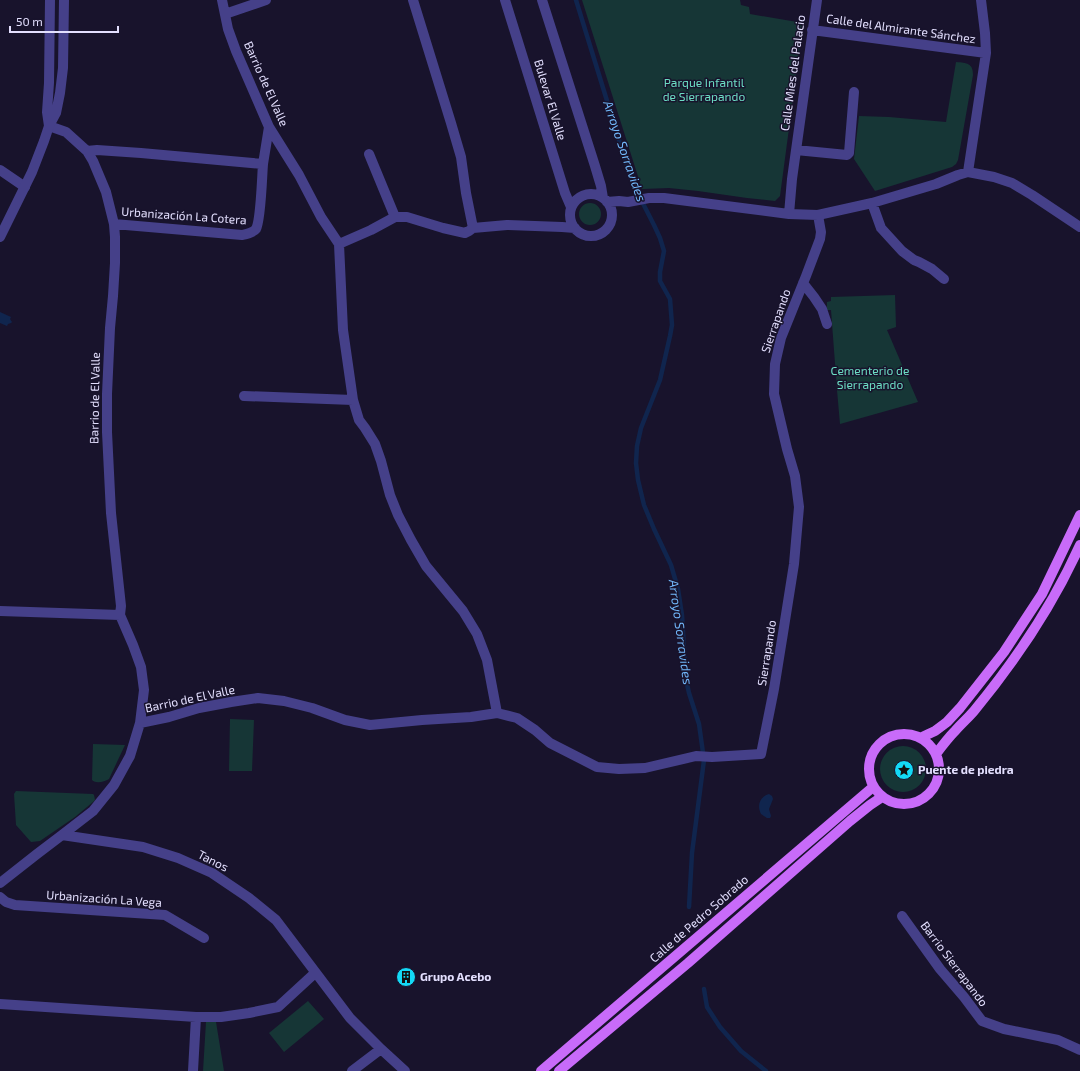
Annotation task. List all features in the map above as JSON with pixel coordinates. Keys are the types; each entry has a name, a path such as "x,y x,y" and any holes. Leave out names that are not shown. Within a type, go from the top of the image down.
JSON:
{"main road":[{"path":"920,738 935,731 947,722 960,708 1004,652 1042,594 1080,515"},
{"path":"936,754 973,712 1014,660 1042,617 1068,572 1080,545"},
{"path":"898,735 910,735 920,738 929,745 936,754 939,765 938,777 934,788 926,797 916,803 904,805 892,803 882,797 873,787 869,776 869,765 872,754 878,745 887,738 898,735"},
{"name":"Calle de Pedro Sobrado","path":"541,1071 873,787"},
{"path":"559,1071 693,958 850,821 882,797"}],"street":[{"path":"49,126 47,112 49,83 50,0"},
{"path":"0,237 25,187 49,126 56,113 63,68 64,0"},
{"name":"Barrio de El Valle","path":"222,0 228,29 236,51 269,127 300,175 321,217 339,244"},
{"path":"225,14 266,0"},
{"path":"413,0 452,123 461,158 473,228"},
{"name":"Bulevar El Valle","path":"505,0 565,193 572,223 575,228"},
{"name":"Bulevar El Valle","path":"542,0 605,200 611,211 611,219"},
{"name":"Calle Mies del Palacio","path":"789,214 792,179 817,0"},
{"path":"968,172 986,53 981,0"},
{"name":"Calle del Almirante Sánchez","path":"812,30 986,53"},
{"path":"796,150 847,155 849,153 854,92"},
{"name":"Barrio de El Valle","path":"49,126 66,132 87,151 93,161 106,192 116,237 110,328 107,432 111,513 120,615 133,645 142,674 144,690 140,723 169,717 199,708 258,698 284,701 312,708 345,720 370,725 422,720 471,718 497,713"},
{"name":"Urbanización La Cotera","path":"114,224 242,235 251,233 256,228 259,218 269,127"},
{"path":"87,151 97,150 141,153 264,164"},
{"path":"369,154 395,217"},
{"path":"0,170 25,187"},
{"path":"546,226 570,211 575,201 581,196 588,194 596,194 605,200 628,202 654,198 685,200 789,214 818,215 872,203 936,184 968,172 994,177 1012,183 1080,227"},
{"path":"497,713 487,660 477,634 463,611 426,566 411,540 398,515 390,495 375,444 359,420 353,400 343,330 339,244 371,230 395,217 407,217 465,233 473,228 507,225 575,228 584,234 596,235 606,229 611,219 628,202"},
{"path":"872,203 881,228 902,251 914,260 932,269 944,279"},
{"name":"Sierrapando","path":"497,713 517,718 535,730 550,743 597,767 619,769 645,768 696,756 712,757 761,754 774,689 794,564 798,507 795,476 774,394 775,364 781,338 820,238 818,215"},
{"name":"Sierrapando","path":"803,283 822,309 827,324"},
{"path":"244,396 353,400"},
{"path":"0,611 120,615"},
{"path":"0,883 93,811 114,786 130,756 140,723"},
{"name":"Tanos","path":"62,835 143,847 178,858 212,873 250,898 276,920 350,1018 405,1071"},
{"name":"Urbanización La Vega","path":"0,896 6,902 15,905 165,915 204,938"},
{"name":"Barrio Sierrapando","path":"902,916 940,969 982,1021 1004,1029 1058,1040 1080,1050"},
{"path":"0,1004 196,1017 221,1017 278,1007 315,973"},
{"path":"193,1071 196,1017"},
{"path":"352,1071 381,1049"}],"green space":[{"name":"Parque Infantil de Sierrapando","path":"582,0 740,0 741,5 749,7 750,14 803,23 780,196 775,201 669,188 642,189"},
{"path":"956,62 969,64 972,68 973,75 958,160 956,164 952,167 875,191 854,159 859,116 946,122"},
{"path":"590,203 598,206 601,214 598,222 590,225 582,222 579,214 582,206"},
{"name":"Cementerio de Sierrapando","path":"895,295 896,327 887,330 918,402 840,424 831,310 827,310 827,302 831,301 831,297"},
{"path":"230,719 254,720 252,771 229,771"},
{"path":"93,744 125,745 109,779 102,782 92,780"},
{"path":"903,746 916,750 922,756 926,769 922,782 916,788 903,792 890,788 884,782 880,769 884,756 890,750"},
{"path":"16,791 93,794 95,800 75,817 40,841 31,842 16,825 14,794"},
{"path":"308,1001 324,1019 284,1052 269,1033"},
{"path":"206,1022 216,1022 224,1071 203,1071"}],"water":[{"path":"0,312 11,317 10,319 12,322 7,326 0,323"},
{"path":"769,794 773,799 769,809 771,816 770,818 767,818 761,814 759,805 763,797"}],"waterway":[{"name":"Arroyo Sorravides","path":"576,0 632,182 660,238 664,251 660,281 670,299 672,325 670,336 660,380 641,428 637,446 636,463 638,480 644,505 671,565 678,589 682,615 687,684 699,724 704,760 692,853 689,907"},
{"name":"Arroyo Sorravides","path":"704,989 707,1007 720,1027 741,1051 766,1071"}],"place":[{"name":"Puente de piedra","path":"904,770"},
{"name":"Grupo Acebo","path":"406,977"}]}
